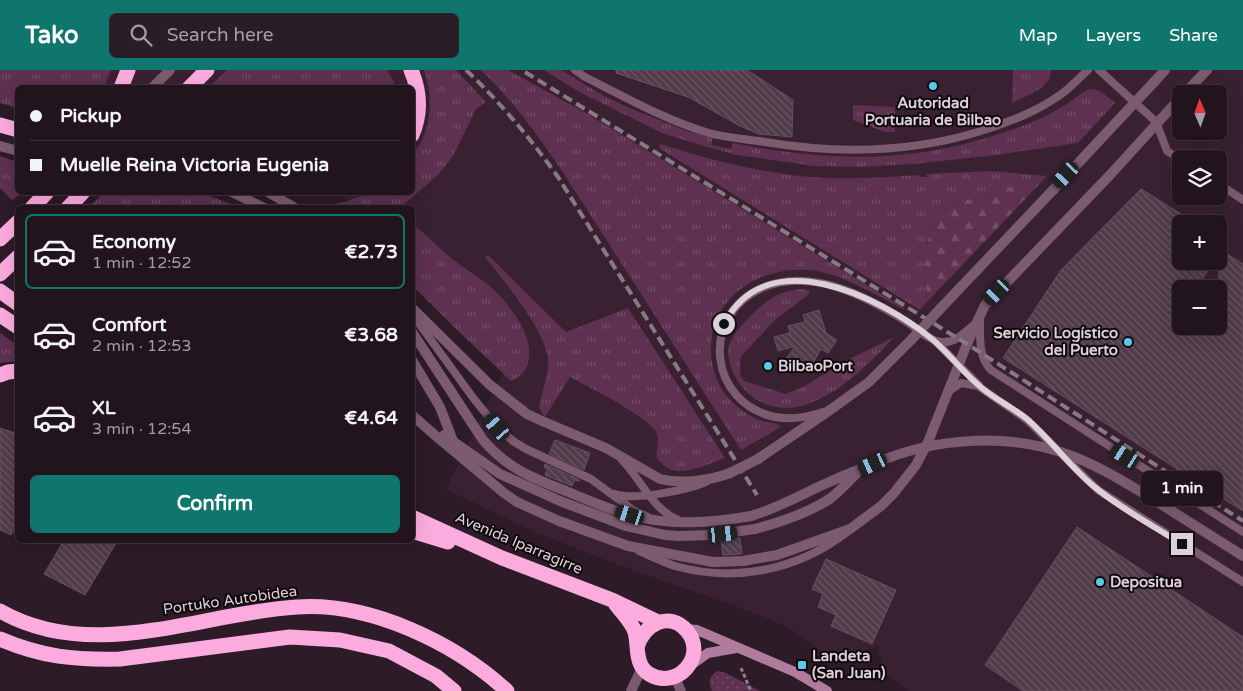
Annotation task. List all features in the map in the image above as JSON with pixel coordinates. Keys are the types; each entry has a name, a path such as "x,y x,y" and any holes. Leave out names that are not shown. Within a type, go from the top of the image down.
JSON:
{"highway":[{"path":"122,85 128,70"},
{"path":"192,85 206,70"},
{"path":"411,70 415,85"},
{"path":"415,85 418,97 418,118 415,126"},
{"path":"35,205 44,195"},
{"path":"71,205 80,195"},
{"path":"0,239 15,225"},
{"path":"0,274 15,260"},
{"path":"0,279 15,272"},
{"path":"0,292 10,314"},
{"path":"0,375 15,372"},
{"name":"Avenida Iparragirre","path":"415,518 502,558 612,600 658,622"},
{"path":"415,532 502,558"},
{"path":"612,600 635,630 638,658 642,668 649,674 678,684 691,665 694,656 694,646 691,637 685,629 672,622 658,622 644,632 639,639 637,647"},
{"path":"0,605 24,623"},
{"name":"Portuko Autobidea","path":"0,611 24,623 44,629 72,635 95,636 122,634 256,611 299,606 346,610 384,620 430,638 460,655 507,691"},
{"path":"0,639 41,654 68,659 91,660 120,659 290,637 340,640 388,651 436,676 454,691"}],"street":[{"path":"155,85 170,70"},
{"path":"415,311 490,384 515,405 542,422 606,448 660,479 678,481 725,475 758,459 830,410 873,377 912,339 1165,70"},
{"path":"1192,85 1206,70"},
{"path":"415,417 517,502 559,521 628,546 713,562 743,562 777,555 850,529 881,506 907,479 928,442 984,305 1110,175 1172,106"},
{"path":"0,146 15,150"},
{"path":"238,195 258,205"},
{"path":"273,195 290,205"},
{"path":"415,337 483,440 503,460 537,480 612,510 667,522 687,523 714,522 751,516 904,452 936,444 970,441 1014,442 1053,450 1106,471 1243,556"},
{"path":"415,365 440,407 454,442 464,459"},
{"path":"415,416 500,474 626,526 659,534 679,536 712,535 755,529 799,514 831,498 860,470"},
{"path":"415,426 437,437"},
{"path":"685,629 697,630 795,672 826,691"},
{"path":"691,665 708,653 737,648"},
{"path":"631,691 642,668"}],"lane":[{"path":"575,70 585,77 674,121 710,134 819,150 852,150 891,149 961,137 1004,124 1028,114 1062,94 1088,70"},
{"path":"1099,70 1156,122 1167,150 1172,154"},
{"path":"1227,189 1243,200"},
{"path":"830,410 803,417 776,418 754,410 736,395 725,378 719,346 724,324 742,300 764,287 788,281 806,281 824,284 856,294 907,321 932,339 982,388 1027,420 1102,493 1243,582"},
{"path":"982,310 982,356 991,370 1243,532"},
{"path":"415,318 474,399 497,427 526,449 584,475 613,493 622,496 686,490 725,475"},
{"path":"932,339 942,342 954,340 976,322"},
{"path":"946,397 952,388 961,383 973,384 982,388"},
{"path":"617,455 635,473 666,514 687,523"},
{"path":"604,488 633,510 667,522"}],"path":[{"path":"741,668 750,691"}],"shaded area":[{"path":"0,70 1243,70 1243,691 909,691 883,671 878,646 833,662 794,631 757,614 613,563 535,532 446,489 510,358 415,260 415,205 354,205 339,195 415,195 415,85 15,85"}],"green space":[{"path":"0,70 111,70 105,85 15,85 15,107 0,103"},
{"path":"227,70 387,70 395,85 211,85"},
{"path":"424,70 456,70 486,102 476,109 453,156 439,174 415,195 415,153 428,123 430,105 427,78"},
{"path":"481,70 508,70 586,113 904,308 845,280 808,270 790,270 773,273 741,288 719,314 713,331 711,355 713,368 722,390 738,407 753,417 775,423 781,427 741,450 549,152 517,109"},
{"path":"544,70 561,70 604,96 634,110 687,131 713,138 711,145 731,149 733,143 802,154 836,156 870,157 903,155 971,142 1037,120 1090,89 1105,94 1115,103 1078,143 996,155 913,164 861,167 814,166 737,155 662,133 579,92"},
{"path":"1013,70 1051,70 1050,76 1043,87 1012,103"},
{"path":"853,105 895,107 895,132 885,132 853,120"},
{"path":"661,144 733,165 782,174 832,178 865,178 918,175 919,177 927,177 927,174 991,171 1047,176 950,205 932,223 925,254 927,302 920,310 659,148"},
{"path":"0,156 15,161 15,195 19,195 12,200 0,188"},
{"path":"1047,176 927,302 925,254 932,223 950,205"},
{"path":"102,195 207,195 234,205 91,205"},
{"path":"364,195 415,195 403,205 330,205"},
{"path":"415,226 452,259 490,287 515,315 521,324 528,343 529,353 526,369 511,381 415,288"},
{"path":"488,255 566,332 628,308 725,458 690,470 676,471 668,468 657,459 657,435 650,425 616,402 570,377 545,417 539,408 548,371 548,358 545,346 522,305 485,257"},
{"path":"800,289 810,292 775,320 741,357 741,376 744,381 786,394 803,387 851,358 893,338 847,382 828,395 808,404 788,408 768,405 749,394 737,380 731,368 728,350 734,336 754,312 781,293"},
{"path":"0,333 15,344 15,361 0,363"},
{"path":"717,671 726,673 760,691 712,691 710,680"}],"building":[{"path":"616,70 747,70 793,100 792,137 759,134 740,126 688,97 616,73"},
{"name":"Servicio Logístico del Puerto","path":"1141,189 1181,214 1172,215 1172,270 1208,270 1202,280 1172,280 1172,335 1227,335 1227,280 1219,280 1219,270 1227,270 1227,254 1243,264 1243,511 1003,358 1061,270"},
{"path":"819,310 826,333 837,340 828,353 821,349 813,363 805,359 797,372 783,364 795,346 778,351 774,337 790,333 788,326 805,322 803,315"},
{"path":"0,428 15,433 15,527 11,535 0,530"},
{"path":"555,440 590,453 584,470 549,454"},
{"path":"545,464 580,480 575,480 572,486 545,475 547,469 544,467"},
{"name":"Depositua","path":"1077,527 1243,637 1243,691 1023,691 985,665"},
{"path":"740,538 742,554 723,555 721,541"},
{"path":"62,543 116,543 85,595 44,574"},
{"path":"826,559 896,590 872,644 831,626 836,615 818,607 823,594 812,589"}],"railway":[{"path":"466,70 515,121 558,177 757,495"},
{"path":"525,72 967,344 1243,521"}],"place":[{"name":"Autoridad Portuaria de Bilbao","path":"933,86"},
{"name":"Servicio Logístico del Puerto","path":"1128,342"},
{"name":"BilbaoPort","path":"768,366"},
{"name":"Depositua","path":"1100,582"},
{"name":"Landeta (San Juan)","path":"802,665"}],"route":[{"path":"724,324 735,307 752,293 764,287 788,281 812,281 856,294 907,321 932,339 982,388 1035,427 1098,490 1182,544"}]}
